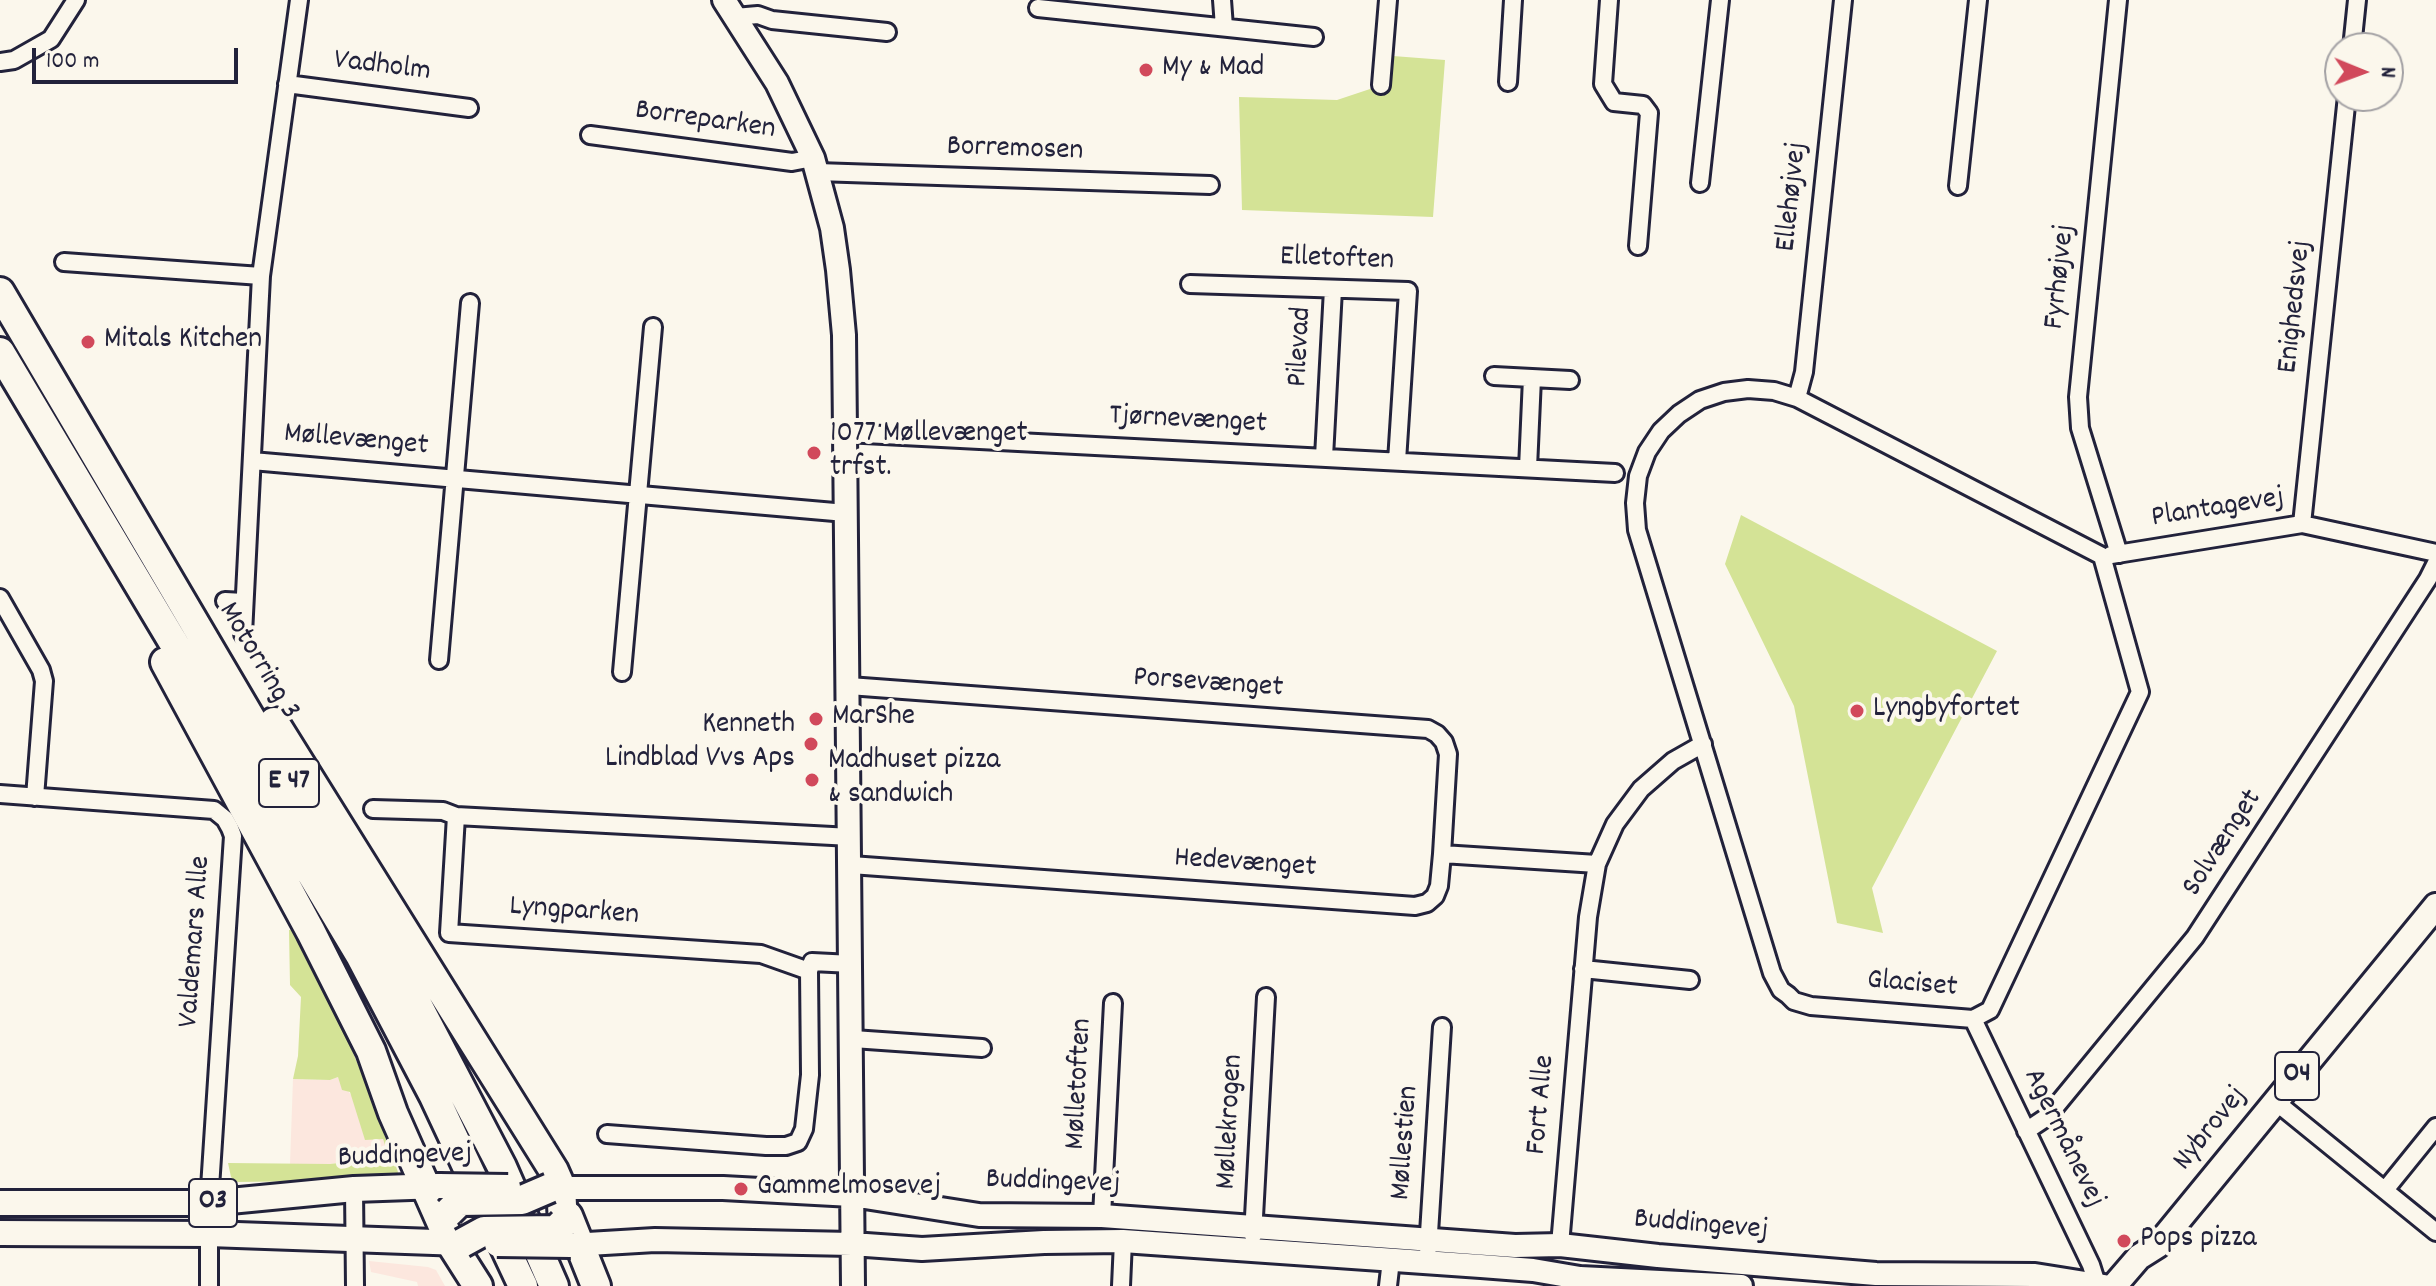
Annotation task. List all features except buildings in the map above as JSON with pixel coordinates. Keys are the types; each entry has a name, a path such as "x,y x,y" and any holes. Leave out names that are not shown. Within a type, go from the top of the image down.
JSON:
{"highway":[{"name":"Motorring 3","path":"0,292 405,981 502,1167 554,1286"},
{"name":"Motorring 3","path":"0,352 360,955 434,1096 523,1286"},
{"path":"106,473 198,599 546,1157 565,1216 596,1286"},
{"path":"110,533 158,650 311,932 371,1051 478,1286"},
{"path":"438,1195 460,1201 522,1200 565,1216"},
{"path":"456,1243 484,1231 556,1230 565,1216"}],"main road":[{"name":"Nybrovej","path":"2105,1285 2158,1245 2436,906"},
{"name":"Buddingevej","path":"0,1203 209,1203 354,1189 438,1195"},
{"name":"O3","path":"0,1233 209,1234 456,1243"},
{"name":"Nybrovej","path":"2136,1286 2152,1267 2158,1245"}],"street":[{"path":"0,62 14,60 51,39 76,0"},
{"path":"243,634 261,276 299,0"},
{"path":"1222,0 1224,27"},
{"path":"1381,85 1388,0"},
{"path":"1508,82 1513,0"},
{"path":"1609,0 1603,84 1614,102 1643,105 1649,113 1638,246"},
{"path":"1700,183 1720,0"},
{"name":"Ellehøjvej","path":"1797,398 1804,372 1843,0"},
{"path":"1958,186 1978,0"},
{"name":"Fyrhøjvej","path":"2118,0 2078,397 2080,428 2119,554"},
{"path":"2354,32 2357,0"},
{"path":"730,8 772,20 887,32"},
{"path":"730,8 777,83 815,165 832,228 838,270 844,335 853,1286"},
{"path":"1038,8 1314,37"},
{"name":"Vadholm","path":"287,84 469,108"},
{"name":"Enighedsvej","path":"2302,524 2345,112"},
{"name":"Borreparken","path":"590,135 815,165"},
{"name":"Borremosen","path":"815,165 1210,185"},
{"path":"64,262 261,276"},
{"name":"Elletoften","path":"1190,284 1408,291 1397,461"},
{"name":"Pilevad","path":"1324,457 1333,289"},
{"name":"Møllevænget","path":"439,660 470,303"},
{"path":"622,672 653,327"},
{"path":"1494,376 1570,380"},
{"path":"1528,468 1532,378"},
{"name":"Glaciset","path":"1748,389 1774,391 1797,398 2102,556 2140,692 1990,1010 1973,1019 1811,1006 1794,1001 1781,990 1772,973 1637,530 1635,503 1638,476 1647,452 1661,431 1700,400 1724,392 1748,389"},
{"name":"Tjørnevænget","path":"845,433 1615,473"},
{"name":"Møllevænget","path":"252,461 846,513"},
{"name":"Plantagevej","path":"2102,556 2302,524 2436,553"},
{"name":"Solvænget","path":"2026,1131 2047,1117 2195,937 2256,848 2436,563"},
{"path":"0,598 41,670 44,681 35,797"},
{"path":"225,601 244,602"},
{"name":"Porsevænget","path":"849,686 1428,729 1444,742 1448,754 1442,854"},
{"name":"Fort Alle","path":"1560,1245 1583,969 1597,864 1615,824 1641,789 1673,761 1703,744"},
{"name":"Valdemars Alle","path":"0,794 214,810 230,828 233,836 209,1203"},
{"path":"373,809 851,837"},
{"name":"Lyngparken","path":"456,816 449,933 761,954 809,971"},
{"path":"1442,854 1597,864"},
{"name":"Hedevænget","path":"851,865 1415,906 1427,903 1435,896 1442,854"},
{"path":"607,1134 766,1146 786,1146 798,1142 804,1129 810,1075 809,971 812,962 852,964"},
{"path":"1583,969 1690,980"},
{"name":"Møllekrogen","path":"1253,1239 1266,997"},
{"name":"Mølletoften","path":"1102,1216 1113,1003"},
{"name":"Agermånevej","path":"1973,1019 2091,1265 2105,1285"},
{"name":"Møllestien","path":"1428,1251 1442,1027"},
{"path":"853,1039 982,1048"},
{"path":"2276,1102 2436,1232"},
{"path":"2385,1190 2436,1127"},
{"name":"Buddingevej","path":"565,1216 723,1188 852,1195 979,1215 1102,1216 1391,1260 1428,1251 1560,1245 1876,1274 2035,1275 2105,1285"},
{"path":"354,1189 355,1286"},
{"name":"Buddingevej","path":"565,1216 655,1240 852,1244 922,1249 1044,1242 1253,1239 1428,1251 1618,1283 1741,1286"},
{"path":"209,1234 209,1286"},
{"path":"1121,1286 1123,1241"},
{"path":"1388,1286 1391,1260"}],"shaded area":[{"path":"338,1077 383,1139 389,1157 330,1164 290,1164 293,1079 330,1080"},
{"path":"369,1261 428,1267 436,1270 445,1286 418,1286 417,1282 371,1272"}],"green space":[{"path":"1380,55 1445,60 1433,217 1242,210 1239,97 1337,100 1376,87"},
{"path":"1741,515 1997,651 1872,888 1883,933 1837,923 1794,706 1725,564"},
{"path":"289,930 299,930 362,1074 398,1172 394,1180 236,1182 231,1177 228,1163 330,1164 389,1157 383,1139 365,1140 350,1092 342,1090 338,1077 330,1080 293,1079 298,1056 301,997 290,985"}],"place":[{"name":"My & Mad","path":"1146,70"},
{"name":"Mitals Kitchen","path":"88,342"},
{"name":"1077 Møllevænget trfst.","path":"814,453"},
{"name":"Lyngbyfortet","path":"1857,711"},
{"name":"MarShe","path":"816,719"},
{"name":"Kenneth Lindblad Vvs Aps","path":"811,744"},
{"name":"Madhuset pizza & sandwich","path":"812,780"},
{"name":"Gammelmosevej","path":"741,1189"},
{"name":"Pops pizza","path":"2124,1241"}]}
